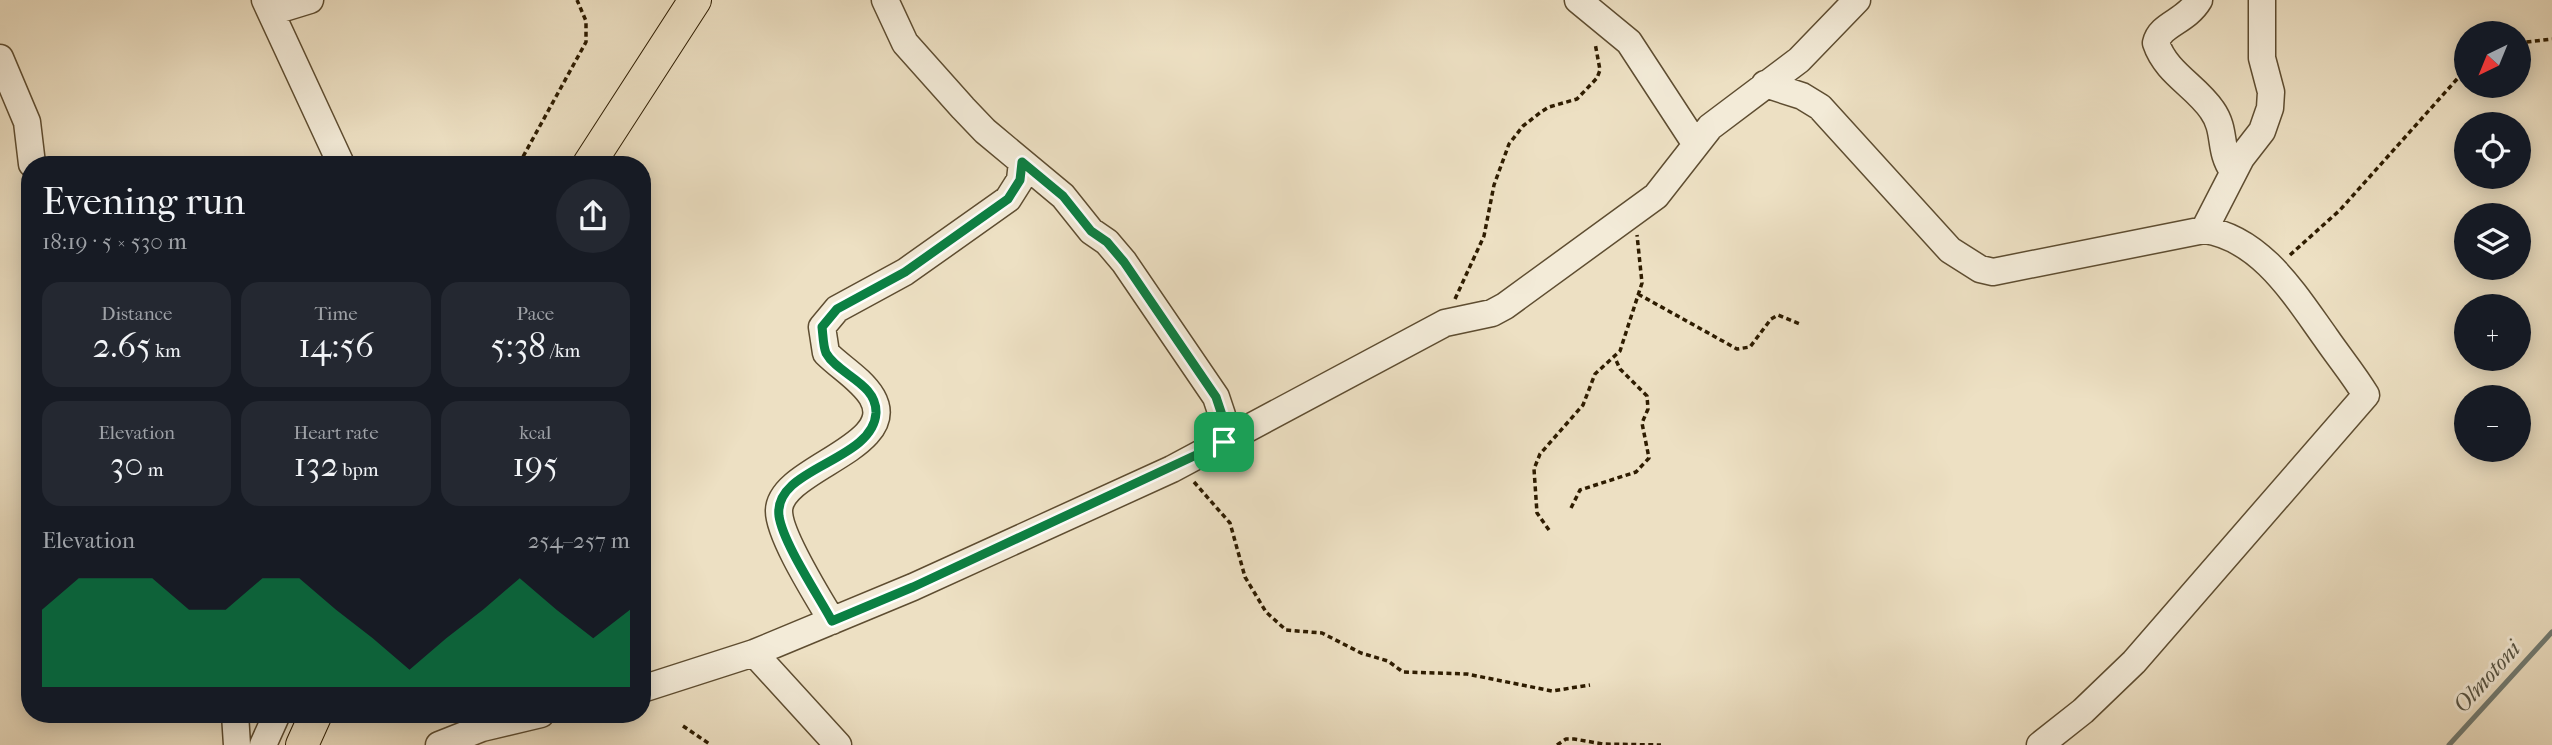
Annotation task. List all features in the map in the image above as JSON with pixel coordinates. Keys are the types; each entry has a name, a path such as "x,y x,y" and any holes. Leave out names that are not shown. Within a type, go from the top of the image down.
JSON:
{"main road":[{"path":"594,156 695,0"},
{"path":"302,745 312,723"}],"street":[{"path":"310,0 268,6 337,156"},
{"path":"885,0 896,27 914,53 985,131 1063,196 1091,231 1107,242 1124,262 1216,397 1222,415 1224,442"},
{"path":"2199,0 2185,18 2162,31 2156,43 2168,65 2213,111 2220,125 2224,158 2233,171"},
{"path":"2204,230 2233,171 2262,131 2270,108 2271,92 2262,58 2262,0"},
{"path":"651,687 754,653 913,587 1172,469 1445,323 1492,313 1505,306 1641,209 1672,180 1695,142 1718,120 1799,61 1856,1"},
{"path":"1585,5 1629,42 1695,142"},
{"path":"0,58 27,122 31,156"},
{"path":"1765,84 1802,96 1820,107 1950,250 1980,269 2005,270 2204,230 2219,232 2240,242 2284,281 2366,396 2134,662 2083,710 2040,745"},
{"path":"832,621 789,542 780,520 779,507 785,492 794,483 831,463 858,442 871,428 876,413 873,399 860,382 826,353 822,327 837,309 905,272 1008,199 1020,180 1022,162"},
{"path":"754,653 838,745"},
{"path":"236,723 237,745"},
{"path":"263,745 272,723"},
{"path":"439,745 482,728 503,723"}],"path":[{"path":"523,156 586,41 586,21 577,0"},
{"path":"1445,323 1484,236 1494,185 1509,144 1523,126 1549,107 1577,99 1597,78 1600,70 1585,5"},
{"path":"2531,41 2552,39"},
{"path":"2271,268 2309,239 2340,210 2454,82"},
{"path":"1549,530 1537,513 1534,469 1540,454 1583,405 1595,374 1615,358 1643,277 1637,248 1641,209"},
{"path":"1638,293 1737,349 1750,347 1771,319 1778,315 1800,324"},
{"path":"1571,508 1580,490 1636,472 1649,458 1642,423 1648,409 1647,396 1620,369 1615,358"},
{"path":"1172,469 1189,476 1227,518 1245,577 1266,612 1286,630 1322,633 1361,653 1388,661 1403,671 1467,674 1538,690 1562,692 1590,685"},
{"path":"683,726 711,745"},
{"path":"1557,745 1566,739 1574,738 1604,744 1661,745"}],"waterway":[{"name":"Olmotoni","path":"2449,745 2552,632"}],"route":[{"path":"1022,162 1063,196 1080,213 1091,231 1107,242 1124,262 1216,397 1222,415 1224,442 1172,469 832,621 780,520 779,507 785,492 794,483 831,463 858,442 871,428 876,413 873,399 860,382 826,353 822,327 827,317 905,272 1008,199 1020,180 1022,162"}]}
